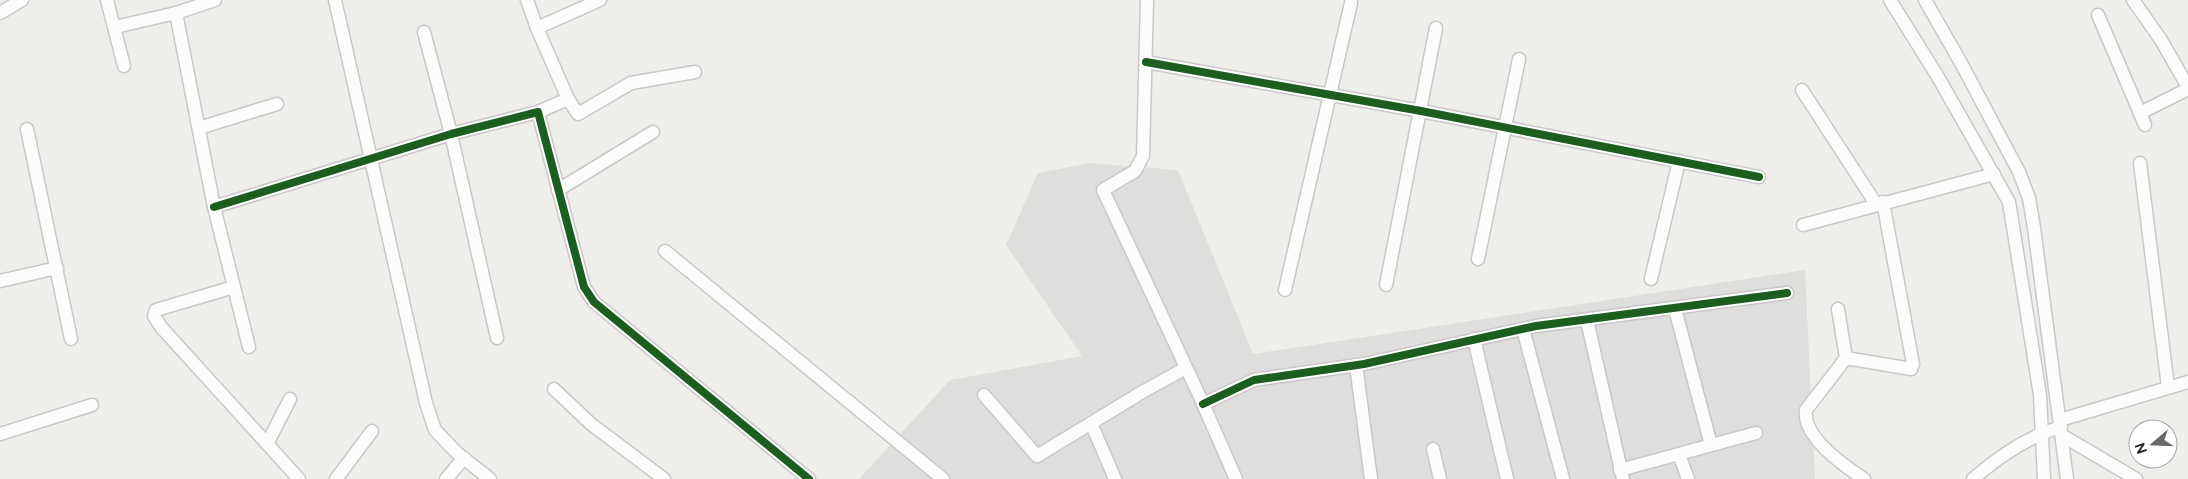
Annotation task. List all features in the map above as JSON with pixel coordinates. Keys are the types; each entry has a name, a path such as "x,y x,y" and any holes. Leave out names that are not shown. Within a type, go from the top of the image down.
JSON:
{"street":[{"path":"4,7 22,0"},
{"path":"107,0 124,66"},
{"path":"115,27 176,12 214,0"},
{"path":"335,0 426,403 435,430 464,458 490,479"},
{"path":"527,0 537,28 568,98 578,114 631,83 695,72"},
{"path":"537,28 585,3 600,0"},
{"path":"1147,0 1143,156 1135,171 1103,190 1236,479"},
{"path":"1890,0 2009,202 2040,395 2044,479"},
{"path":"1925,0 2019,172 2029,198 2067,479"},
{"path":"2098,15 2142,119 2188,88 2161,40 2133,0"},
{"path":"1284,290 1352,3"},
{"path":"176,12 214,207 249,347"},
{"path":"1386,285 1436,28"},
{"path":"424,32 451,134 497,338"},
{"path":"1478,259 1519,59"},
{"path":"1146,62 1420,111 1759,177"},
{"path":"1802,90 1879,203 1913,364 1911,369 1846,358"},
{"path":"214,207 451,134 538,112 568,98"},
{"path":"199,128 277,104"},
{"path":"538,112 584,287 594,302 810,479"},
{"path":"28,128 71,340"},
{"path":"558,190 653,132"},
{"path":"1651,279 1679,161"},
{"path":"2140,163 2168,387"},
{"path":"1803,225 1879,203 1994,174"},
{"path":"665,252 943,479"},
{"path":"0,281 57,268"},
{"path":"234,287 156,310 154,316 299,479"},
{"path":"1203,404 1254,380 1356,365 1523,329 1787,294"},
{"path":"1675,309 1712,445"},
{"path":"1838,309 1846,358 1806,410 1805,418 1808,428 1829,452 1864,479"},
{"path":"1587,320 1622,475 1679,454 1756,433"},
{"path":"1523,329 1563,479"},
{"path":"1474,339 1507,479"},
{"path":"1356,365 1371,479"},
{"path":"984,395 1037,456 1144,391 1186,368"},
{"path":"1973,479 1989,465 2043,432 2061,428 2168,387 2188,382"},
{"path":"554,389 591,424 664,479"},
{"path":"267,444 290,399"},
{"path":"0,434 92,405"},
{"path":"1091,423 1114,479"},
{"path":"2061,428 2136,479"},
{"path":"336,479 372,431"},
{"path":"1433,449 1440,479"},
{"path":"1679,454 1688,479"},
{"path":"446,479 464,458"}],"shaded area":[{"path":"1090,163 1178,170 1253,354 1805,270 1815,479 859,479 950,380 1082,356 1006,245 1038,173"}],"cycle path":[{"path":"1146,62 1421,111 1759,177"},
{"path":"214,207 451,134 538,112 584,287 594,302 809,479"},
{"path":"1203,404 1254,380 1364,364 1536,326 1787,293"}]}
